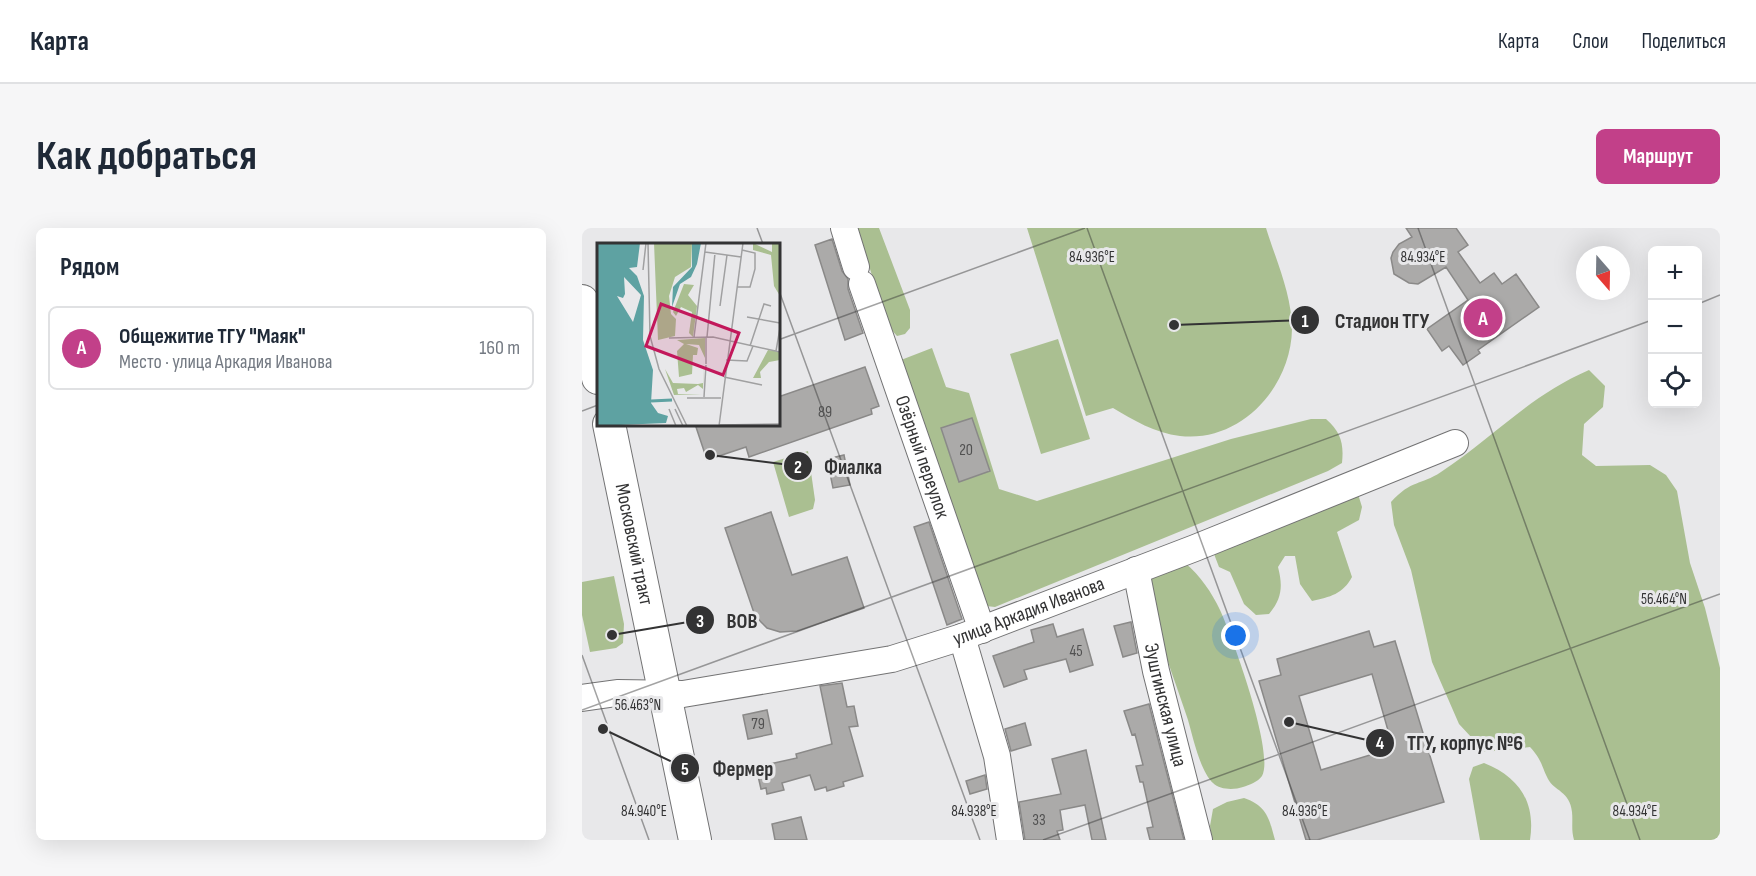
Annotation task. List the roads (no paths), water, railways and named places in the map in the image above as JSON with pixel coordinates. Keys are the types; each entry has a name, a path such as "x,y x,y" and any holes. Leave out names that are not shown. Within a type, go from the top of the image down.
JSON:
{"main road":[{"path":"582,302 597,373"},
{"name":"Московский тракт","path":"609,426 695,840"}],"street":[{"name":"Озёрный переулок","path":"844,228 972,633 997,756 1010,840"},
{"name":"улица Аркадия Иванова","path":"582,698 617,693 664,694 735,687 892,659 972,633 1455,443"},
{"name":"Эуштинская улица","path":"1136,570 1156,671 1199,840"}],"place":[{"name":"Общежитие ТГУ \"Маяк\"","path":"1483,318"},
{"name":"Стадион ТГУ","path":"1174,325"},
{"name":"Фиалка","path":"710,455"},
{"name":"ВОВ","path":"612,635"},
{"name":"ТГУ, корпус №6","path":"1289,722"},
{"name":"Фермер","path":"603,729"}]}
